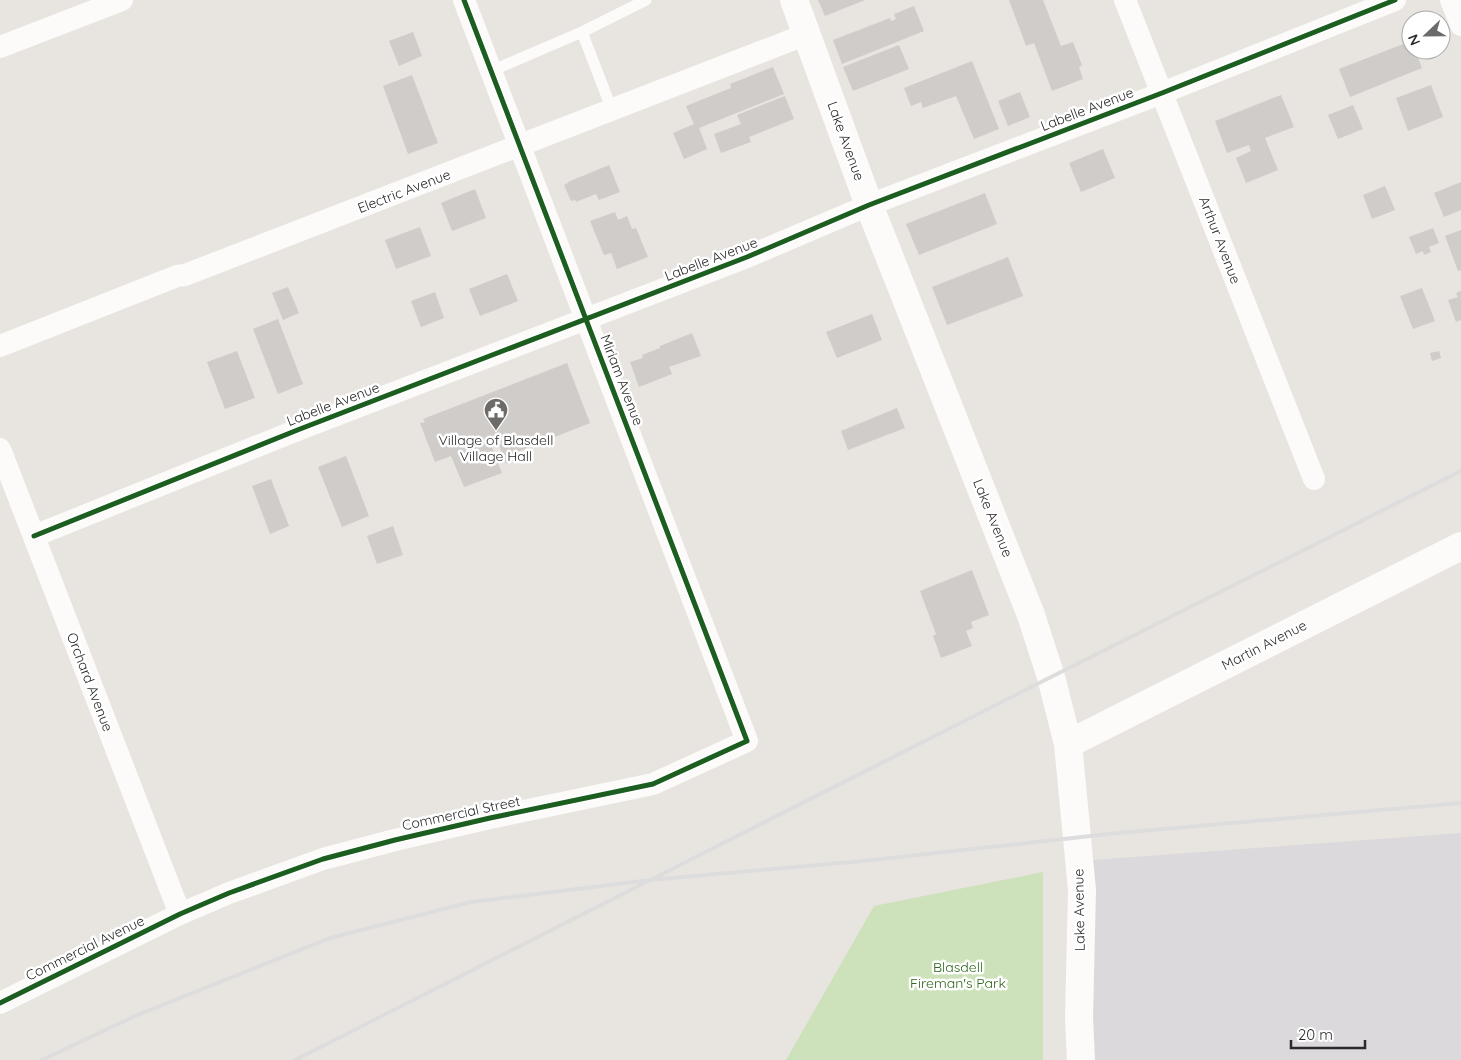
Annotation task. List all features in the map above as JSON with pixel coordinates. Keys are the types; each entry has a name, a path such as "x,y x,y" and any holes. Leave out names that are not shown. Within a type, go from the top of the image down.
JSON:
{"street":[{"path":"0,47 122,0"},
{"name":"Miriam Avenue","path":"464,0 747,741"},
{"name":"Lake Avenue","path":"794,0 869,205 1031,615 1051,676 1068,744 1082,890 1079,1018 1081,1060"},
{"name":"Arthur Avenue","path":"1125,0 1314,479"},
{"name":"Labelle Avenue","path":"34,536 300,429 747,257 869,205 1162,93 1395,0"},
{"path":"1451,0 1461,25"},
{"name":"Electric Avenue","path":"0,346 177,276 185,276 808,34"},
{"name":"Orchard Avenue","path":"0,450 180,914"},
{"name":"Martin Avenue","path":"1068,744 1461,546"},
{"name":"Commercial Street","path":"180,914 229,893 332,857 433,831 654,784 747,741"},
{"name":"Commercial Avenue","path":"0,1003 180,914"}],"lane":[{"path":"491,71 582,32 646,0"},
{"path":"582,32 612,110"}],"shaded area":[{"path":"1461,833 1461,1060 1091,1060 1093,860"}],"green space":[{"name":"Blasdell Fireman's Park","path":"1043,872 1043,1060 786,1060 874,906"}],"building":[{"path":"818,0 865,0 825,16"},
{"path":"1009,0 1043,0 1061,46 1073,42 1082,65 1079,67 1083,79 1052,91 1034,43 1026,46"},
{"path":"914,6 924,31 842,64 833,40 890,18 891,21 896,19 894,14"},
{"path":"413,32 422,56 399,66 389,41"},
{"path":"899,45 909,69 853,91 843,67"},
{"path":"1401,45 1401,60 1419,60 1422,68 1350,97 1339,69"},
{"path":"972,61 999,129 974,139 956,96 923,108 921,102 911,106 904,88"},
{"path":"773,67 784,94 699,128 707,149 684,159 673,133 694,124 686,106 731,88 730,84"},
{"path":"412,75 438,143 408,154 383,86"},
{"path":"1431,85 1443,117 1408,131 1396,98"},
{"path":"1020,92 1030,117 1008,126 998,101"},
{"path":"1281,95 1294,127 1265,138 1278,170 1246,183 1236,158 1251,151 1249,145 1227,153 1215,121"},
{"path":"785,96 794,119 749,137 751,142 721,153 714,134 741,124 737,115"},
{"path":"1353,105 1363,129 1338,139 1328,115"},
{"path":"1103,149 1115,178 1081,192 1069,163"},
{"path":"609,165 620,192 599,200 596,194 576,202 575,200 571,201 564,185"},
{"path":"1461,182 1461,210 1444,217 1434,193"},
{"path":"1385,186 1395,210 1372,219 1363,195"},
{"path":"475,189 486,218 452,231 441,203"},
{"path":"985,193 997,224 919,255 906,224"},
{"path":"615,212 618,220 627,216 632,229 636,228 648,257 617,269 611,253 604,255 590,221"},
{"path":"420,227 431,256 396,269 385,240"},
{"path":"1433,228 1439,243 1429,247 1431,252 1424,255 1423,251 1416,254 1409,237"},
{"path":"1461,230 1461,270 1458,271 1445,236"},
{"path":"1008,257 1023,296 947,325 932,287"},
{"path":"507,274 518,301 480,316 469,289"},
{"path":"288,287 299,313 283,320 272,293"},
{"path":"1422,288 1435,321 1413,329 1400,296"},
{"path":"1461,291 1461,320 1456,322 1448,300 1458,297 1456,293"},
{"path":"435,292 444,318 421,327 411,301"},
{"path":"872,314 882,340 837,358 826,332"},
{"path":"278,319 303,384 278,394 253,329"},
{"path":"692,333 701,356 669,367 672,374 639,387 630,362 643,358 642,355"},
{"path":"237,351 255,398 225,409 207,362"},
{"path":"1439,351 1441,358 1432,361 1430,353"},
{"name":"Village of Blasdell Village Hall","path":"567,363 590,423 517,452 519,458 506,464 499,445 502,444 499,438 490,442 502,473 464,487 451,456 435,462 420,423 425,422 423,419"},
{"path":"897,408 905,428 848,450 841,431"},
{"path":"346,456 369,516 342,527 318,467"},
{"path":"271,479 289,526 270,534 252,486"},
{"path":"393,526 403,555 377,564 367,536"},
{"path":"972,570 989,615 971,622 973,628 966,631 972,646 941,658 933,636 936,634 920,591"}],"railway":[{"path":"295,1060 1461,471"},
{"path":"42,1060 135,1016 330,938 471,902 650,880 863,861 1118,833 1461,803"}],"cycle path":[{"path":"0,1003 180,914 229,893 323,859 490,818 653,784 747,741 464,0"},
{"path":"34,536 300,429 747,257 869,205 1162,93 1395,0"}],"place":[{"name":"Village of Blasdell Village Hall","path":"496,431"}]}
